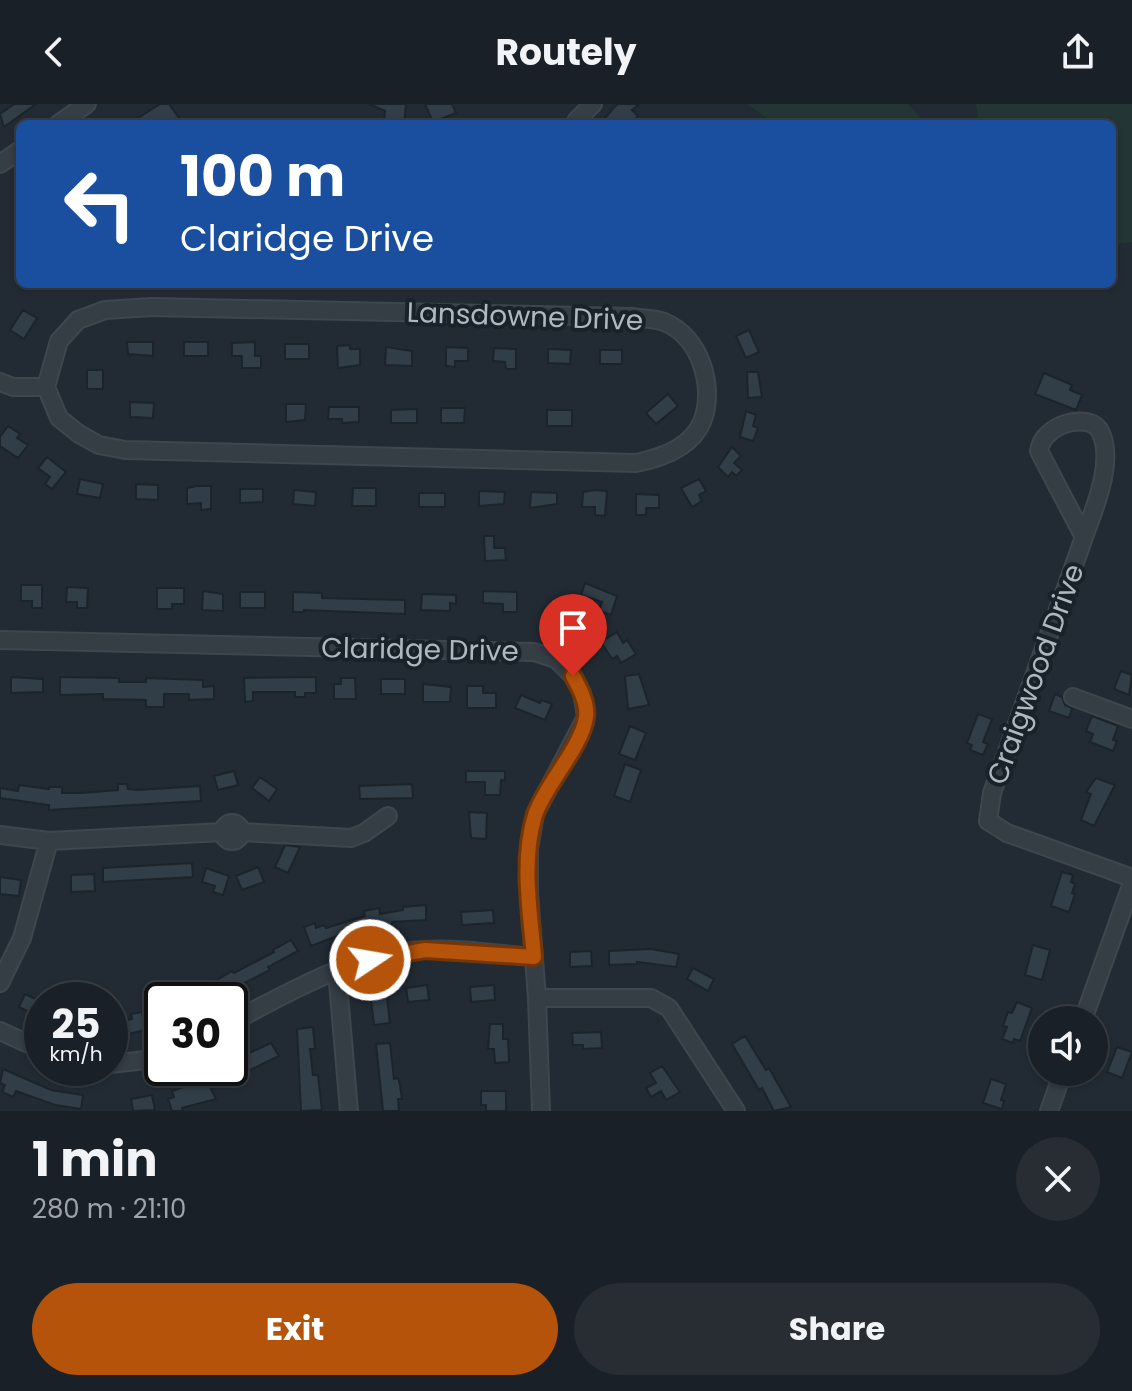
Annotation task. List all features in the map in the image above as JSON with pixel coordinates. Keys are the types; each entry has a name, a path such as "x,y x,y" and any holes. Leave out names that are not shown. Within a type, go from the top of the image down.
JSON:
{"street":[{"path":"64,120 87,104"},
{"path":"577,120 593,104"},
{"name":"Lansdowne Drive","path":"152,307 633,317 663,321 685,336 701,360 708,392 702,424 685,444 662,458 636,463 125,450 99,445 79,434 59,418 46,387 59,341 78,320 105,310 152,307"},
{"path":"0,382 13,387 46,387"},
{"name":"Craigwood Drive","path":"1084,537 1039,451 1044,435 1052,428 1067,423 1094,425 1101,431 1105,453 1103,470 1084,537 992,793 988,821 1007,833 1120,871 1132,880"},
{"name":"Claridge Drive","path":"0,640 534,652 556,659 573,676 582,693 586,717 535,814 529,849 541,1111"},
{"path":"1073,697 1132,719"},
{"path":"0,835 49,841 223,832 226,839 232,841 239,838 241,832 351,838 388,816"},
{"path":"0,983 22,938 49,841"},
{"path":"1088,1006 1132,880"},
{"path":"248,1014 337,971 393,954 425,950 534,957"},
{"path":"337,971 349,1111"},
{"path":"537,998 651,998 669,1008 736,1111"},
{"path":"0,1031 24,1042"},
{"path":"1049,1111 1058,1086"}],"shaded area":[{"path":"747,104 908,104 922,120 770,120"},
{"path":"976,104 1132,104 1132,242 1116,244 1116,120 978,120"}],"building":[{"path":"14,104 36,104 4,127 0,114"},
{"path":"160,104 169,104 179,118 139,120"},
{"path":"369,104 406,104 404,120 384,120 385,111"},
{"path":"425,104 452,104 456,113 432,120"},
{"path":"617,104 639,104 632,110 638,116 634,120 604,119"},
{"path":"23,310 37,318 24,339 10,330"},
{"path":"749,330 759,352 746,358 736,336"},
{"path":"127,342 153,342 153,356 128,354"},
{"path":"184,342 208,342 208,356 184,356"},
{"path":"255,342 255,356 261,356 261,368 242,368 242,356 232,356 232,343"},
{"path":"285,344 309,344 309,359 285,359"},
{"path":"350,345 350,349 360,349 360,365 338,368 337,346"},
{"path":"386,347 412,351 412,366 385,365"},
{"path":"446,347 468,348 468,361 455,361 455,367 446,366"},
{"path":"494,348 516,349 516,369 506,369 505,362 493,361"},
{"path":"548,349 571,350 570,364 548,363"},
{"path":"600,350 622,350 622,364 600,364"},
{"path":"87,370 103,370 103,389 87,389"},
{"path":"747,372 758,372 762,397 748,398"},
{"path":"1044,373 1072,385 1070,390 1082,395 1076,410 1035,394"},
{"path":"668,394 678,406 656,424 646,413"},
{"path":"130,402 154,403 153,418 130,417"},
{"path":"286,404 306,404 305,420 286,422"},
{"path":"329,407 359,407 359,422 342,423 342,419 328,419"},
{"path":"441,408 465,408 464,423 441,423"},
{"path":"417,409 417,423 391,423 391,410"},
{"path":"547,410 572,410 572,426 547,426"},
{"path":"746,411 756,415 753,426 758,428 753,441 740,437"},
{"path":"8,426 20,434 17,438 28,445 18,458 0,446 0,437"},
{"path":"732,447 741,456 734,463 742,470 736,476 732,472 728,477 718,467"},
{"path":"47,457 66,472 52,489 45,484 50,477 38,468"},
{"path":"80,479 103,484 100,498 77,494"},
{"path":"699,479 706,491 699,495 702,501 692,507 681,488"},
{"path":"136,484 158,485 158,500 136,499"},
{"path":"211,486 211,509 201,510 201,503 187,504 187,488"},
{"path":"353,488 376,488 376,506 352,506"},
{"path":"240,489 263,489 263,502 240,503"},
{"path":"294,490 316,492 315,506 293,504"},
{"path":"479,491 505,492 504,504 479,506"},
{"path":"607,491 605,516 595,515 595,507 582,507 583,492"},
{"path":"531,492 557,493 557,504 530,508"},
{"path":"419,493 445,493 445,507 419,507"},
{"path":"636,494 659,495 659,508 646,508 646,515 636,515"},
{"path":"484,536 494,536 494,548 505,548 506,560 485,561"},
{"path":"585,583 617,596 611,615 599,611 602,602 581,595"},
{"path":"21,585 42,585 42,608 32,608 32,601 21,601"},
{"path":"67,587 88,588 87,608 77,608 77,602 66,602"},
{"path":"157,588 184,588 184,604 172,604 172,609 157,609"},
{"path":"203,591 223,594 223,611 202,610"},
{"path":"483,591 517,592 517,612 503,612 503,604 483,603"},
{"path":"240,592 265,592 265,608 240,608"},
{"path":"293,592 322,593 322,598 405,600 405,614 293,612"},
{"path":"422,594 456,595 456,604 450,603 450,611 421,610"},
{"path":"617,632 623,643 627,640 636,654 621,663 617,656 612,659 601,642"},
{"path":"1121,671 1132,675 1129,695 1114,689"},
{"path":"639,674 649,705 628,709 625,676"},
{"path":"11,677 43,679 43,692 11,693"},
{"path":"60,677 119,678 119,682 146,682 146,678 203,680 203,687 214,686 214,699 189,700 189,694 164,694 164,707 146,707 146,700 103,699 103,694 60,695"},
{"path":"316,677 316,693 305,693 305,697 295,697 295,692 253,692 253,701 245,702 244,678"},
{"path":"341,678 355,678 356,699 334,699 334,684 341,684"},
{"path":"381,679 405,679 405,694 381,694"},
{"path":"423,684 451,687 450,702 423,702"},
{"path":"467,686 483,686 483,693 496,693 496,708 467,708"},
{"path":"1055,694 1072,708 1069,718 1049,711"},
{"path":"521,695 552,704 545,720 515,708"},
{"path":"978,714 992,719 983,742 988,744 983,755 970,750 972,745 967,743"},
{"path":"1092,716 1118,726 1113,751 1090,742 1093,734 1086,731"},
{"path":"630,726 646,733 635,760 619,754"},
{"path":"625,764 641,770 630,802 614,796"},
{"path":"234,771 238,785 218,790 214,776"},
{"path":"466,771 505,771 500,795 485,795 485,782 466,782"},
{"path":"260,777 277,789 269,801 252,788"},
{"path":"1096,778 1115,785 1094,826 1081,820 1091,794 1086,792"},
{"path":"118,784 127,784 128,789 138,790 200,786 201,801 49,810 49,805 0,798 0,788 18,791 19,785 49,789 62,787 62,793 81,793 118,790"},
{"path":"412,784 413,798 360,799 359,786"},
{"path":"469,812 487,813 486,839 471,838"},
{"path":"285,845 300,847 288,873 275,867"},
{"path":"192,863 193,877 103,882 103,868"},
{"path":"258,867 264,882 242,890 236,876"},
{"path":"206,868 229,876 223,895 213,892 215,886 202,882"},
{"path":"1062,872 1073,875 1071,882 1075,884 1069,912 1051,906"},
{"path":"94,874 95,891 71,892 71,875"},
{"path":"0,877 21,880 19,896 0,894"},
{"path":"426,905 426,920 392,922 392,926 340,935 311,946 304,927 315,923 316,928 324,925 326,928 365,916 364,911 379,908 380,914 403,910 403,907"},
{"path":"493,910 494,923 462,925 461,912"},
{"path":"291,940 298,951 246,982 213,982 274,952"},
{"path":"1033,945 1050,950 1042,980 1025,975"},
{"path":"651,949 679,954 676,967 637,962 609,965 609,951"},
{"path":"591,951 592,966 570,967 570,952"},
{"path":"693,968 714,979 708,991 687,979"},
{"path":"427,985 429,1000 408,1002 406,988"},
{"path":"494,985 495,1000 471,1002 470,987"},
{"path":"386,989 390,1023 374,1025 370,991"},
{"path":"1017,1002 1028,1006 1028,1019 1020,1041 1014,1039 1013,1043 1002,1039 1008,1012 1012,1013"},
{"path":"142,1012 144,1030 128,1034 131,1014"},
{"path":"490,1024 503,1024 503,1039 508,1039 509,1062 495,1063 494,1049 488,1049"},
{"path":"313,1027 315,1049 310,1049 313,1075 318,1075 322,1110 301,1111 297,1029"},
{"path":"601,1032 602,1048 583,1049 583,1045 573,1045 572,1033"},
{"path":"745,1036 766,1070 769,1068 791,1107 774,1111 762,1088 759,1090 732,1044"},
{"path":"271,1043 279,1056 248,1071 248,1054"},
{"path":"390,1043 394,1079 398,1078 402,1099 398,1099 399,1111 383,1111 376,1044"},
{"path":"1117,1047 1132,1052 1122,1078 1108,1072"},
{"path":"662,1066 680,1092 666,1100 661,1091 651,1097 646,1088 656,1083 650,1073"},
{"path":"3,1069 24,1078 24,1086 42,1086 83,1095 81,1109 55,1105 16,1091 13,1097 2,1092 5,1085 0,1083"},
{"path":"991,1079 1006,1084 1001,1100 1004,1101 1002,1109 983,1103"},
{"path":"187,1086 217,1086 211,1089 216,1099 182,1108 183,1111 172,1111 168,1099 174,1097 172,1091"},
{"path":"481,1091 506,1091 506,1111 486,1111 486,1105 481,1105"},
{"path":"152,1095 155,1110 133,1111 131,1099"}],"route":[{"path":"370,960 425,950 534,957 529,849 535,814 586,717 582,693 573,676"}]}
